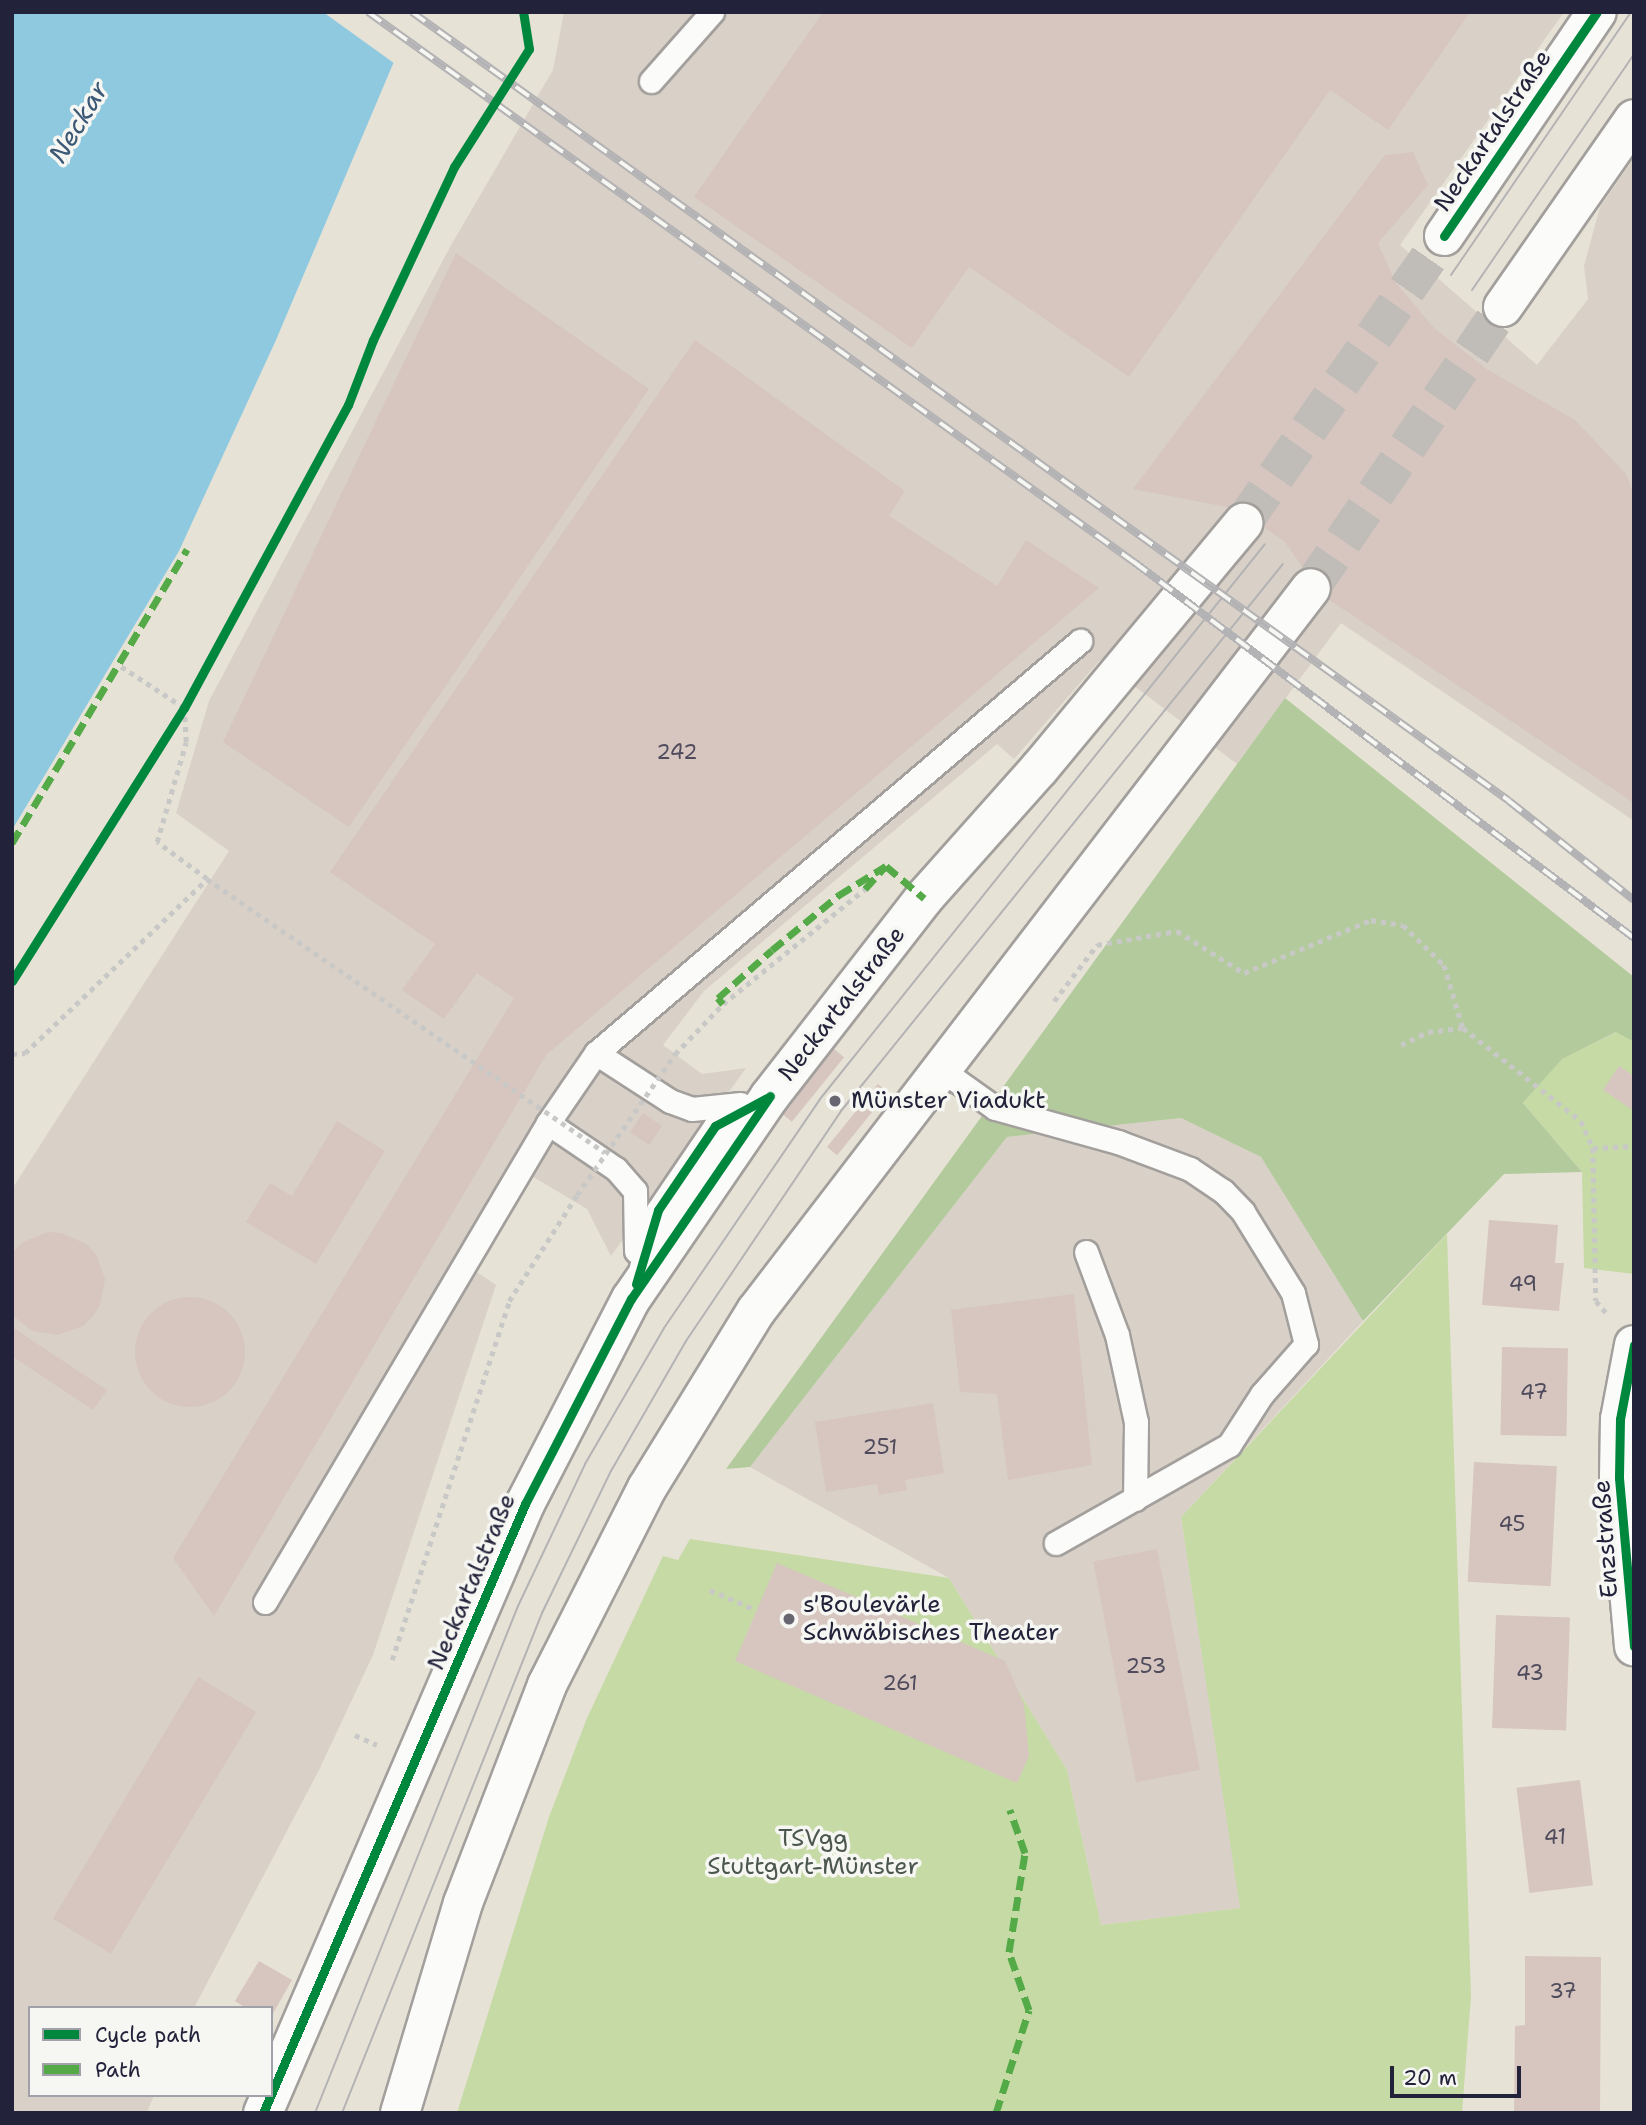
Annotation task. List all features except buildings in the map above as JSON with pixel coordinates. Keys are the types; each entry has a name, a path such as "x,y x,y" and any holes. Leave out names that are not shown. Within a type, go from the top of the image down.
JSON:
{"main road":[{"name":"Neckartalstraße","path":"1444,236 1597,12"},
{"path":"1503,307 1634,119"},
{"name":"Neckartalstraße","path":"273,2092 525,1504 631,1299 771,1096 924,898 1039,769 1243,523"},
{"path":"400,2113 463,1903 547,1685 646,1488 756,1311 939,1069 1311,588"},
{"name":"Enzstraße","path":"1634,1345 1620,1419 1619,1478 1634,1646"}],"lane":[{"path":"651,81 712,12"},
{"path":"265,1602 548,1123 596,1053 1080,641"},
{"path":"596,1053 670,1101 692,1109 722,1109 771,1096"},
{"path":"939,1069 995,1108 1118,1142 1190,1169 1223,1191 1243,1212 1293,1293 1306,1344 1262,1394 1229,1445 1056,1543"},
{"path":"548,1123 616,1169 635,1191 638,1225 631,1299"},
{"path":"1086,1252 1116,1335 1136,1422 1135,1499"}],"path":[{"path":"12,981 184,708 348,405 373,340 454,167 529,49 523,12"},
{"path":"118,666 184,708"},
{"path":"184,708 186,742 157,842 206,879 605,1153"},
{"path":"12,1054 26,1053 206,879"},
{"path":"392,1660 509,1301 605,1153 675,1054 723,1004 865,889"},
{"path":"1054,1001 1097,945 1177,931 1244,973 1371,920 1403,925 1444,965 1464,1028 1581,1121 1594,1148 1596,1301 1634,1345"},
{"path":"1401,1045 1428,1032 1464,1028"},
{"path":"1594,1148 1634,1146"},
{"path":"710,1590 754,1609"}],"shaded area":[{"path":"564,12 1564,12 1400,245 1537,365 1588,299 1584,266 1600,207 1634,158 1634,821 1341,623 1237,764 1100,660 1014,759 997,744 704,991 663,1045 702,1074 746,1068 611,1256 587,1209 530,1175 472,1269 496,1285 373,1655 319,1770 195,2006 28,2006 28,2097 153,2097 147,2113 12,2113 12,1189 229,851 176,813 209,701 450,247 553,70"},
{"path":"1181,1118 1261,1157 1363,1321 1181,1517 1241,1908 1101,1925 1067,1770 949,1578 750,1467 1007,1137"}],"green space":[{"path":"1285,698 1634,977 1634,1042 1616,1032 1562,1059 1523,1103 1582,1172 1504,1174 1363,1321 1261,1157 1181,1118 1007,1137 750,1467 726,1469"},
{"path":"1617,1032 1634,1042 1634,1274 1584,1268 1582,1172 1523,1103 1561,1059"},
{"name":"TSVgg Stuttgart-Münster","path":"1447,1234 1471,1996 1462,2113 457,2113 549,1817 587,1718 663,1556 678,1560 690,1539 949,1578 1067,1770 1101,1925 1240,1908 1181,1517"}],"water":[{"name":"Neckar","path":"12,12 415,12 276,340 179,551 12,830"}],"pier":[{"path":"323,12 418,12 398,66"}],"tunnel":[{"path":"1243,523 1444,236"},
{"path":"1311,588 1503,307"}],"tram line":[{"path":"1451,275 1631,12"},
{"path":"1472,290 1634,54"},
{"path":"315,2113 518,1606 585,1464 664,1328 820,1099 1265,544"},
{"path":"342,2113 542,1613 611,1471 686,1341 841,1111 1283,564"}],"railway":[{"path":"368,12 1134,562 1634,938"},
{"path":"412,12 1509,801 1634,900"}],"marked path":[{"path":"12,843 187,549"},
{"path":"865,889 886,866 924,898"},
{"path":"723,1004 718,998 772,950 839,895 886,866"},
{"path":"996,2113 1029,2010 1009,1952 1025,1853 1010,1810"}],"cycle path":[{"path":"12,981 184,708 348,405 373,340 454,167 529,49 523,12"},
{"path":"1444,236 1597,12"},
{"path":"273,2090 525,1504 631,1299 770,1096"},
{"path":"636,1284 658,1210 715,1126 767,1098"},
{"path":"1634,1345 1620,1419 1619,1478 1634,1646"},
{"path":"263,2113 270,2097"}],"place":[{"name":"Münster Viadukt","path":"835,1101"},
{"name":"s'Boulevärle Schwäbisches Theater","path":"789,1619"}]}
